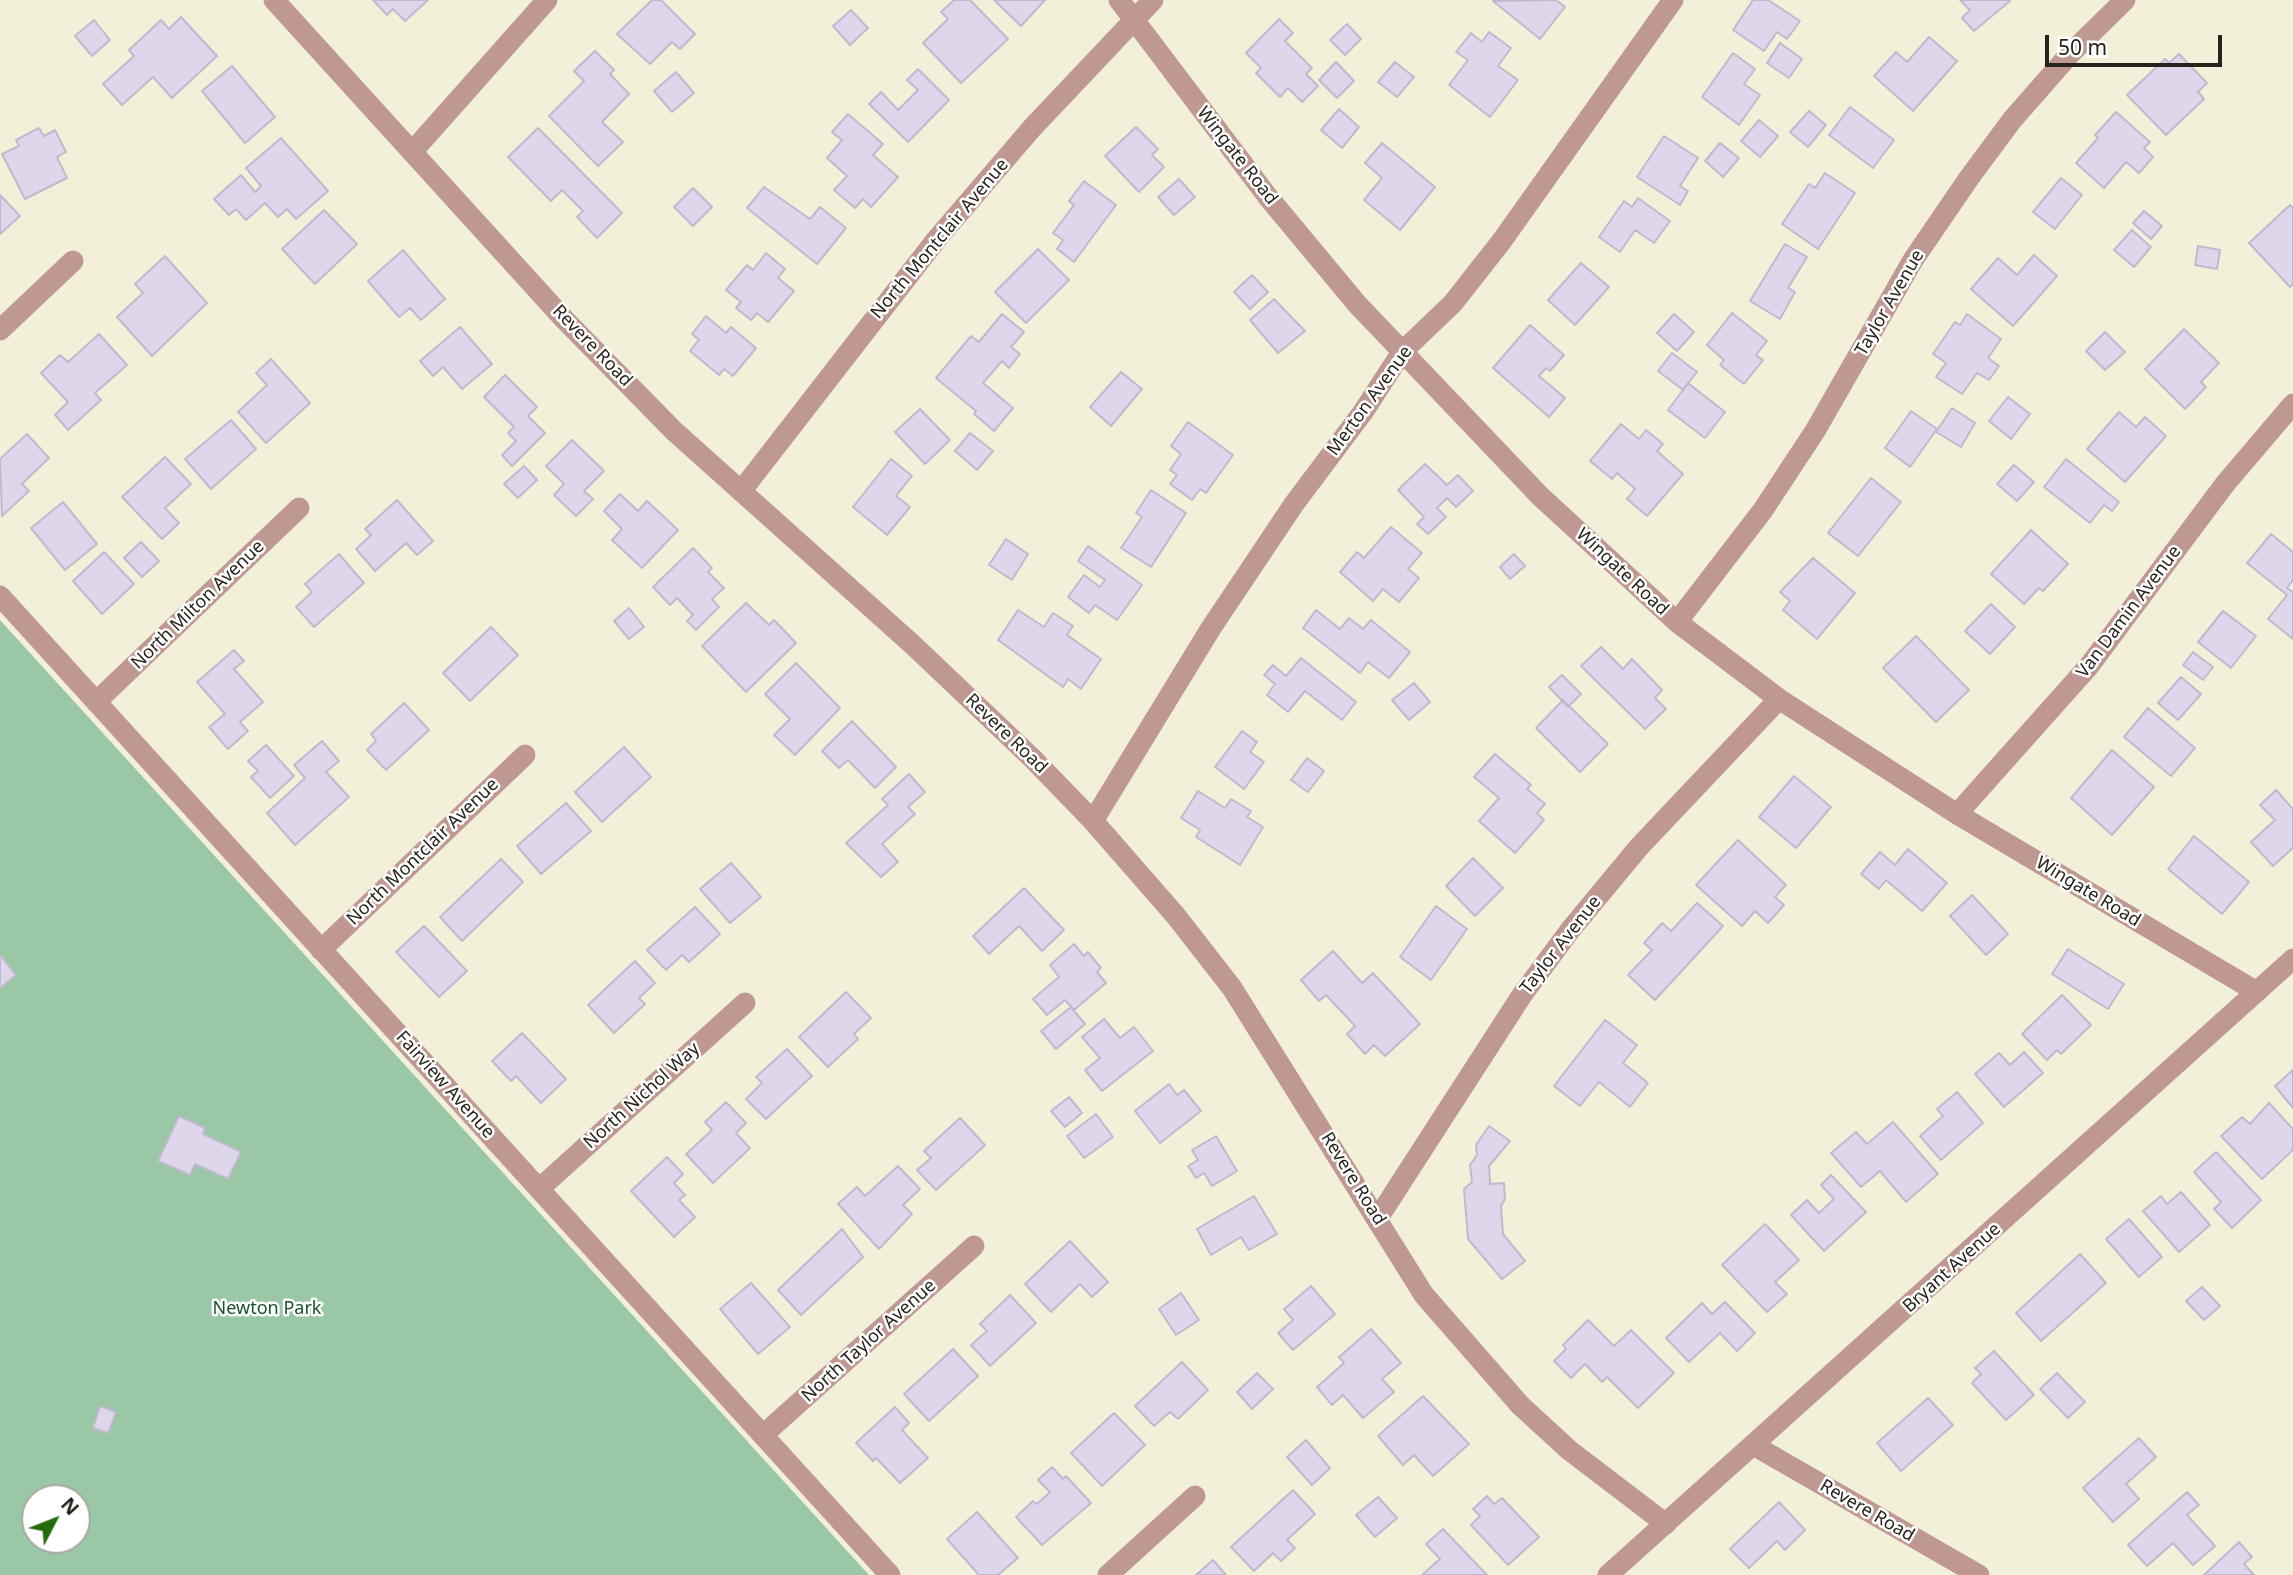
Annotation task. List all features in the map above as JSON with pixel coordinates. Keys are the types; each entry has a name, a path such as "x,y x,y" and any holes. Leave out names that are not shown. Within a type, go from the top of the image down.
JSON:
{"street":[{"name":"Revere Road","path":"274,0 582,337 674,431 993,721 1093,821 1176,916 1232,988 1378,1218 1406,1271 1424,1295 1520,1405 1569,1450 1666,1524"},
{"path":"412,152 547,0"},
{"name":"Wingate Road","path":"1119,0 1132,22 1268,197 1357,304 1541,496 1677,622 1779,699 1957,814 2257,992"},
{"name":"North Montclair Avenue","path":"742,490 936,240 1032,128 1153,0"},
{"name":"Merton Avenue","path":"1093,821 1211,628 1402,352 1453,303 1502,242 1673,0"},
{"name":"Taylor Avenue","path":"1677,622 1763,510 1821,421 1913,260 1969,178 2069,55 2125,0"},
{"path":"0,330 73,261"},
{"name":"Van Damin Avenue","path":"1957,814 2089,666 2225,484 2293,404"},
{"name":"North Milton Avenue","path":"96,702 299,508"},
{"name":"Fairview Avenue","path":"0,596 890,1575"},
{"name":"Taylor Avenue","path":"1378,1218 1522,995 1571,929 1639,848 1779,699"},
{"name":"North Montclair Avenue","path":"321,950 525,755"},
{"name":"Bryant Avenue","path":"1608,1575 1755,1446 2293,959"},
{"name":"North Nichol Way","path":"539,1189 745,1003"},
{"name":"North Taylor Avenue","path":"763,1435 974,1246"},
{"name":"Revere Road","path":"1755,1446 1979,1575"},
{"path":"1108,1575 1195,1496"}],"green space":[{"name":"Newton Park","path":"0,620 869,1575 0,1575"}],"building":[{"path":"373,0 428,0 405,21 393,9 387,15"},
{"path":"652,0 661,0 695,34 680,49 672,42 650,64 617,34"},
{"path":"954,0 970,0 1008,39 961,83 923,43 948,19 941,12"},
{"path":"994,0 1045,0 1021,26"},
{"path":"1556,0 1565,7 1540,39 1493,1"},
{"path":"1753,0 1768,0 1800,21 1787,39 1777,32 1764,51 1733,30"},
{"path":"1960,0 2010,1 1974,31 1962,18 1970,10"},
{"path":"851,10 868,28 850,45 833,26"},
{"path":"181,17 217,56 172,98 153,77 122,105 103,84 134,56 129,50 161,20 169,29"},
{"path":"1279,19 1293,33 1285,41 1312,68 1306,74 1318,86 1302,102 1288,88 1280,97 1256,73 1261,68 1246,53"},
{"path":"94,20 110,40 92,56 75,36"},
{"path":"1347,24 1361,39 1345,55 1330,40"},
{"path":"1489,32 1511,48 1498,66 1518,80 1490,117 1449,85 1468,60 1456,52 1471,33 1482,42"},
{"path":"1929,37 1957,61 1913,111 1874,76 1896,52 1907,62"},
{"path":"1780,43 1802,59 1789,78 1767,63"},
{"path":"595,51 614,70 610,74 629,94 602,122 623,142 598,166 549,116 584,81 574,71"},
{"path":"1733,53 1755,69 1744,84 1760,95 1739,125 1702,97"},
{"path":"2179,54 2207,83 2198,92 2204,99 2166,135 2127,95 2165,59 2169,63"},
{"path":"1336,62 1354,81 1337,98 1319,80"},
{"path":"1395,62 1414,77 1397,97 1378,82"},
{"path":"232,66 275,117 245,143 202,91"},
{"path":"918,69 949,100 908,142 869,104 881,92 898,110 918,90 907,80"},
{"path":"676,72 694,93 672,112 654,91"},
{"path":"1850,107 1894,140 1873,168 1829,135"},
{"path":"1339,109 1359,127 1342,148 1321,130"},
{"path":"1809,111 1826,125 1808,147 1790,132"},
{"path":"2116,112 2150,142 2144,148 2153,157 2139,173 2126,162 2104,188 2076,163 2098,138 2095,135"},
{"path":"848,114 883,144 873,155 898,177 871,207 863,199 855,208 834,190 847,176 827,158 842,140 832,132"},
{"path":"1759,120 1778,136 1760,157 1741,141"},
{"path":"1136,127 1158,149 1152,155 1164,167 1139,192 1105,156"},
{"path":"39,128 44,136 55,130 66,152 57,157 67,178 25,199 2,154 19,146 16,140"},
{"path":"538,128 622,213 597,238 577,217 583,211 562,190 551,201 508,157"},
{"path":"1664,136 1698,158 1680,186 1688,191 1680,205 1637,177"},
{"path":"281,138 328,191 296,219 287,209 278,217 265,203 246,220 236,209 229,215 214,199 241,175 255,192 261,186 246,168"},
{"path":"1382,143 1435,187 1400,230 1364,200 1382,178 1365,163"},
{"path":"1720,143 1739,158 1723,177 1705,161"},
{"path":"1825,173 1855,193 1818,249 1782,224 1809,184 1815,188"},
{"path":"2061,178 2082,195 2055,229 2033,212"},
{"path":"1179,179 1195,197 1174,215 1158,197"},
{"path":"1084,181 1116,205 1074,262 1057,249 1063,240 1053,233 1074,205 1069,201"},
{"path":"764,187 810,219 820,207 846,228 817,264 747,208"},
{"path":"693,188 712,207 693,226 674,207"},
{"path":"0,195 20,216 0,234"},
{"path":"1638,198 1670,221 1654,243 1635,230 1620,252 1599,237 1624,201 1632,207"},
{"path":"2290,205 2293,208 2293,284 2290,287 2249,243"},
{"path":"324,210 357,244 315,284 282,249"},
{"path":"2144,211 2162,226 2151,239 2133,223"},
{"path":"2132,230 2151,247 2134,267 2114,250"},
{"path":"1785,244 1807,257 1788,288 1795,292 1780,319 1750,301"},
{"path":"2198,246 2220,250 2217,269 2195,265"},
{"path":"1038,249 1069,280 1026,323 995,292"},
{"path":"403,250 445,299 421,320 410,308 399,317 368,281"},
{"path":"766,253 785,269 778,278 794,291 768,322 757,313 751,320 736,308 741,302 726,290 747,265 753,270"},
{"path":"2034,255 2057,276 2013,326 1971,289 1998,258 2017,275"},
{"path":"165,256 207,303 152,356 117,317 143,293 135,284"},
{"path":"1581,263 1609,287 1575,325 1548,300"},
{"path":"1252,275 1268,292 1250,309 1234,292"},
{"path":"1274,299 1305,331 1278,353 1250,320"},
{"path":"1732,313 1767,341 1756,355 1763,360 1744,384 1720,365 1724,360 1707,345"},
{"path":"1002,314 1024,332 1011,347 1020,354 1009,368 1002,361 983,383 1013,408 994,431 974,414 976,411 936,378 971,336 979,342"},
{"path":"1674,314 1694,332 1677,351 1657,333"},
{"path":"1967,314 2001,339 1988,358 1999,366 1989,380 1977,373 1962,394 1936,377 1946,363 1933,354 1955,322 1960,325"},
{"path":"706,316 726,333 731,327 756,348 733,376 724,369 719,375 690,351 699,340 692,334"},
{"path":"1530,325 1564,355 1550,371 1546,368 1539,376 1565,398 1549,417 1493,368"},
{"path":"460,327 492,364 462,389 443,367 433,376 420,361"},
{"path":"2184,329 2219,363 2201,382 2206,387 2185,409 2145,369"},
{"path":"2105,332 2125,352 2105,370 2086,351"},
{"path":"99,334 127,365 95,393 101,400 68,430 55,415 68,402 41,373 60,355 68,362"},
{"path":"1672,353 1697,372 1683,390 1658,371"},
{"path":"271,359 310,403 266,443 238,412 267,385 256,373"},
{"path":"1121,372 1142,389 1111,426 1090,407"},
{"path":"505,375 537,407 528,416 545,433 512,466 502,455 516,441 508,433 514,427 484,397"},
{"path":"1688,383 1725,412 1705,438 1668,410"},
{"path":"2008,397 2030,414 2011,439 1989,421"},
{"path":"1952,408 1975,423 1961,447 1936,432"},
{"path":"920,409 950,440 925,464 895,432"},
{"path":"1911,411 1937,429 1910,467 1885,448"},
{"path":"2119,412 2136,427 2145,417 2166,436 2125,482 2087,449"},
{"path":"231,420 256,449 211,489 185,459"},
{"path":"1188,422 1233,455 1206,493 1200,489 1192,500 1170,484 1177,475 1170,470 1181,454 1171,446"},
{"path":"1621,424 1639,439 1646,430 1663,444 1657,451 1683,474 1647,516 1627,499 1635,489 1617,473 1612,479 1590,461"},
{"path":"970,433 993,451 977,470 955,451"},
{"path":"27,434 49,458 22,484 29,491 2,516 0,459"},
{"path":"572,440 604,471 584,491 593,499 576,516 554,495 564,484 546,466"},
{"path":"165,457 191,484 165,508 179,523 162,539 122,497"},
{"path":"891,459 912,476 896,496 910,507 887,535 853,507"},
{"path":"2066,459 2119,502 2112,511 2104,505 2090,523 2044,487"},
{"path":"1425,464 1447,485 1458,475 1473,491 1456,507 1447,498 1437,508 1446,517 1428,534 1417,524 1424,517 1398,490"},
{"path":"2014,465 2034,482 2017,501 1997,484"},
{"path":"524,466 537,480 518,498 504,484"},
{"path":"1871,478 1901,502 1858,556 1828,533"},
{"path":"1151,490 1186,513 1151,567 1121,548 1142,517 1136,513"},
{"path":"620,494 638,511 647,501 678,530 642,568 612,540 622,529 604,511"},
{"path":"397,500 433,541 417,555 406,543 375,571 356,549 371,535 365,529"},
{"path":"63,502 97,544 65,570 31,528"},
{"path":"1391,527 1422,553 1408,569 1419,578 1399,602 1383,589 1373,601 1340,572 1357,552 1364,558"},
{"path":"2031,530 2068,564 2043,591 2039,588 2024,604 1991,574"},
{"path":"2271,534 2293,552 2293,580 2287,588 2293,592 2293,639 2268,619 2287,595 2247,563"},
{"path":"1006,539 1028,554 1012,580 989,565"},
{"path":"141,542 159,561 142,577 124,558"},
{"path":"1088,546 1142,585 1117,620 1095,605 1089,613 1068,597 1084,575 1100,587 1105,580 1078,561"},
{"path":"693,548 712,568 708,572 724,588 712,599 719,607 696,630 687,621 693,615 677,598 670,605 653,587"},
{"path":"104,552 134,584 102,614 73,581"},
{"path":"339,554 364,583 314,627 296,607 312,592 305,584"},
{"path":"1514,554 1525,566 1510,579 1500,567"},
{"path":"1813,558 1855,593 1817,639 1783,610 1790,601 1780,592"},
{"path":"746,603 769,625 774,620 796,643 746,692 702,646"},
{"path":"1991,604 2015,627 1990,654 1965,631"},
{"path":"629,608 644,627 629,639 614,621"},
{"path":"1018,610 1044,627 1053,613 1073,626 1067,635 1101,659 1081,689 1068,679 1063,687 998,640"},
{"path":"1316,610 1340,629 1349,618 1363,629 1371,620 1410,652 1389,678 1368,662 1360,673 1303,628"},
{"path":"2223,611 2256,636 2231,668 2198,642"},
{"path":"491,627 518,655 470,701 443,673"},
{"path":"1916,636 1969,690 1936,722 1883,668"},
{"path":"1601,647 1623,669 1632,659 1662,690 1655,698 1666,709 1645,729 1581,666"},
{"path":"234,650 244,661 234,669 263,702 240,722 248,731 228,749 209,727 225,714 197,682"},
{"path":"2193,652 2213,667 2203,680 2183,665"},
{"path":"1301,658 1356,702 1342,720 1305,691 1288,712 1267,695 1275,684 1264,675 1273,665 1286,676"},
{"path":"796,663 840,708 795,755 774,735 790,719 765,694"},
{"path":"1562,675 1581,694 1568,707 1549,687"},
{"path":"2181,677 2201,694 2178,720 2158,703"},
{"path":"1414,683 1430,702 1409,720 1392,700"},
{"path":"1563,700 1608,744 1580,772 1536,728"},
{"path":"404,703 429,730 386,770 367,750 376,741 371,734"},
{"path":"2148,708 2195,748 2171,776 2124,737"},
{"path":"852,721 896,767 875,788 848,760 839,768 822,751"},
{"path":"1242,731 1257,742 1250,752 1264,762 1244,789 1215,767"},
{"path":"322,741 339,761 326,772 349,797 295,845 267,813 305,778 294,765"},
{"path":"266,745 294,776 270,798 251,777 258,771 248,761"},
{"path":"624,747 651,777 602,822 575,792"},
{"path":"2112,750 2154,787 2112,835 2071,798"},
{"path":"1495,754 1531,785 1527,789 1545,804 1537,813 1544,820 1515,853 1479,821 1499,798 1474,777"},
{"path":"1307,758 1324,771 1308,792 1291,780"},
{"path":"909,774 925,792 908,807 915,814 882,844 898,862 881,877 846,843 888,805 882,799"},
{"path":"1794,776 1831,807 1796,848 1759,817"},
{"path":"2276,790 2293,809 2293,848 2273,866 2251,842 2275,820 2260,805"},
{"path":"1198,791 1225,808 1231,799 1251,811 1247,817 1263,827 1240,865 1196,837 1200,830 1181,818"},
{"path":"566,803 591,831 541,874 517,846"},
{"path":"2194,836 2249,882 2222,914 2168,869"},
{"path":"1738,840 1786,885 1775,897 1784,905 1768,923 1755,911 1742,926 1696,885"},
{"path":"1908,849 1947,883 1922,911 1886,880 1879,889 1861,874 1880,852 1895,865"},
{"path":"1473,858 1503,888 1475,916 1446,886"},
{"path":"501,859 523,882 462,941 440,917"},
{"path":"731,863 761,897 730,923 700,889"},
{"path":"1024,888 1064,930 1042,951 1019,926 989,954 973,936"},
{"path":"1972,895 2008,934 1986,955 1950,916"},
{"path":"1697,903 1723,926 1655,1000 1628,975 1652,950 1644,943 1662,923 1671,931"},
{"path":"1436,906 1467,929 1431,980 1400,957"},
{"path":"695,907 720,934 689,962 682,955 666,970 647,950"},
{"path":"424,926 467,971 439,997 396,952"},
{"path":"1074,944 1084,956 1088,952 1101,968 1097,972 1106,983 1074,1010 1065,1000 1047,1015 1033,999 1059,977 1050,965"},
{"path":"2068,949 2124,984 2108,1009 2052,974"},
{"path":"1333,951 1362,983 1373,973 1420,1024 1385,1056 1374,1045 1365,1054 1347,1034 1355,1026 1326,995 1319,1001 1301,980"},
{"path":"0,955 16,975 0,988"},
{"path":"635,961 655,983 639,998 645,1004 614,1033 588,1005"},
{"path":"846,992 871,1018 854,1034 858,1039 828,1067 799,1037"},
{"path":"2062,995 2091,1025 2061,1054 2057,1050 2047,1060 2022,1034"},
{"path":"1071,1007 1085,1024 1056,1049 1041,1031"},
{"path":"1104,1019 1120,1038 1134,1027 1153,1051 1102,1091 1085,1070 1100,1058 1082,1037"},
{"path":"1605,1020 1637,1045 1623,1063 1648,1083 1630,1107 1599,1082 1580,1106 1554,1086"},
{"path":"522,1033 566,1079 541,1103 516,1076 511,1081 492,1061"},
{"path":"787,1049 812,1076 766,1119 746,1099 762,1083 756,1077"},
{"path":"2024,1052 2043,1073 2004,1107 1975,1074 1999,1053 2010,1065"},
{"path":"2293,1070 2293,1108 2275,1086"},
{"path":"1169,1084 1177,1095 1184,1090 1201,1111 1160,1143 1135,1111"},
{"path":"1957,1092 1983,1123 1941,1160 1920,1136 1943,1116 1937,1109"},
{"path":"1069,1097 1082,1113 1065,1127 1051,1111"},
{"path":"726,1102 746,1123 736,1133 750,1148 713,1183 686,1154 712,1130 705,1122"},
{"path":"2269,1103 2293,1129 2293,1150 2262,1179 2221,1136 2242,1117 2250,1124"},
{"path":"1096,1114 1113,1137 1084,1158 1067,1136"},
{"path":"179,1116 205,1128 203,1134 241,1152 228,1179 195,1164 190,1175 158,1161"},
{"path":"960,1118 985,1145 936,1190 917,1170 931,1158 924,1151"},
{"path":"1893,1122 1938,1174 1906,1202 1880,1171 1861,1187 1831,1153 1856,1132 1867,1144"},
{"path":"1489,1126 1510,1141 1489,1166 1490,1184 1504,1183 1505,1199 1501,1206 1503,1234 1525,1261 1502,1279 1468,1239 1464,1189 1472,1182 1470,1165 1477,1155 1476,1145"},
{"path":"1216,1136 1237,1171 1212,1186 1204,1173 1196,1178 1188,1166 1198,1160 1192,1150"},
{"path":"2216,1152 2261,1200 2232,1228 2214,1209 2221,1202 2194,1172"},
{"path":"667,1157 683,1174 674,1183 685,1195 679,1200 695,1217 674,1237 631,1191"},
{"path":"898,1166 920,1189 903,1205 912,1214 879,1249 838,1204 857,1187 865,1196"},
{"path":"1831,1175 1866,1212 1824,1251 1791,1215 1807,1200 1819,1213 1834,1199 1821,1185"},
{"path":"2181,1192 2210,1225 2179,1252 2143,1211 2161,1196 2167,1204"},
{"path":"1254,1196 1277,1234 1249,1250 1241,1237 1211,1255 1197,1229"},
{"path":"2129,1219 2162,1257 2139,1277 2106,1239"},
{"path":"1765,1224 1799,1260 1775,1282 1787,1294 1767,1312 1722,1265"},
{"path":"842,1229 863,1257 801,1315 778,1290"},
{"path":"1070,1241 1108,1282 1092,1297 1080,1284 1051,1312 1025,1284"},
{"path":"2080,1254 2106,1283 2041,1341 2016,1313"},
{"path":"751,1283 790,1327 758,1354 720,1309"},
{"path":"1311,1286 1335,1314 1293,1350 1278,1333 1293,1320 1284,1309"},
{"path":"2202,1287 2220,1306 2204,1320 2186,1301"},
{"path":"1181,1293 1199,1320 1176,1335 1159,1309"},
{"path":"1010,1295 1036,1323 990,1366 971,1345 987,1331 980,1324"},
{"path":"1725,1302 1755,1333 1737,1351 1720,1333 1689,1362 1666,1338 1702,1303 1712,1314"},
{"path":"1588,1320 1614,1346 1631,1330 1674,1373 1638,1408 1607,1377 1602,1382 1585,1364 1571,1378 1554,1361 1566,1349 1563,1345"},
{"path":"1371,1329 1401,1363 1382,1379 1394,1392 1363,1418 1343,1395 1332,1405 1317,1387 1344,1363 1339,1357"},
{"path":"953,1349 978,1376 929,1421 904,1394"},
{"path":"1994,1351 2034,1395 2006,1420 1972,1383 1981,1374 1975,1368"},
{"path":"1182,1362 1208,1390 1178,1419 1170,1412 1154,1426 1135,1406"},
{"path":"1257,1373 1273,1389 1252,1409 1237,1392"},
{"path":"2057,1373 2085,1402 2068,1418 2040,1389"},
{"path":"1423,1396 1469,1444 1433,1476 1414,1455 1403,1465 1378,1436"},
{"path":"1928,1398 1953,1425 1901,1471 1877,1443"},
{"path":"100,1406 116,1412 108,1433 93,1428"},
{"path":"895,1407 909,1423 902,1430 928,1458 900,1483 876,1458 873,1461 856,1443"},
{"path":"1114,1413 1145,1445 1102,1486 1071,1453"},
{"path":"2139,1438 2156,1457 2126,1484 2139,1499 2113,1522 2083,1488"},
{"path":"1306,1440 1330,1468 1312,1485 1287,1457"},
{"path":"1052,1467 1063,1479 1066,1476 1091,1503 1042,1545 1016,1517 1033,1501 1037,1504 1050,1492 1038,1480"},
{"path":"1293,1490 1315,1514 1287,1540 1295,1548 1281,1561 1273,1553 1254,1571 1231,1547"},
{"path":"2187,1492 2199,1505 2187,1515 2215,1546 2193,1565 2173,1543 2147,1566 2128,1545"},
{"path":"1487,1496 1494,1504 1502,1498 1539,1537 1508,1565 1471,1525 1480,1516 1473,1509"},
{"path":"1378,1497 1397,1518 1375,1537 1356,1515"},
{"path":"1779,1502 1805,1530 1785,1550 1777,1541 1749,1568 1730,1549"},
{"path":"977,1512 1018,1558 998,1575 979,1575 947,1539"},
{"path":"1443,1529 1487,1575 1422,1575 1440,1559 1426,1544"},
{"path":"2239,1542 2252,1557 2244,1564 2254,1575 2204,1575"},
{"path":"1213,1560 1226,1575 1196,1575"}]}
